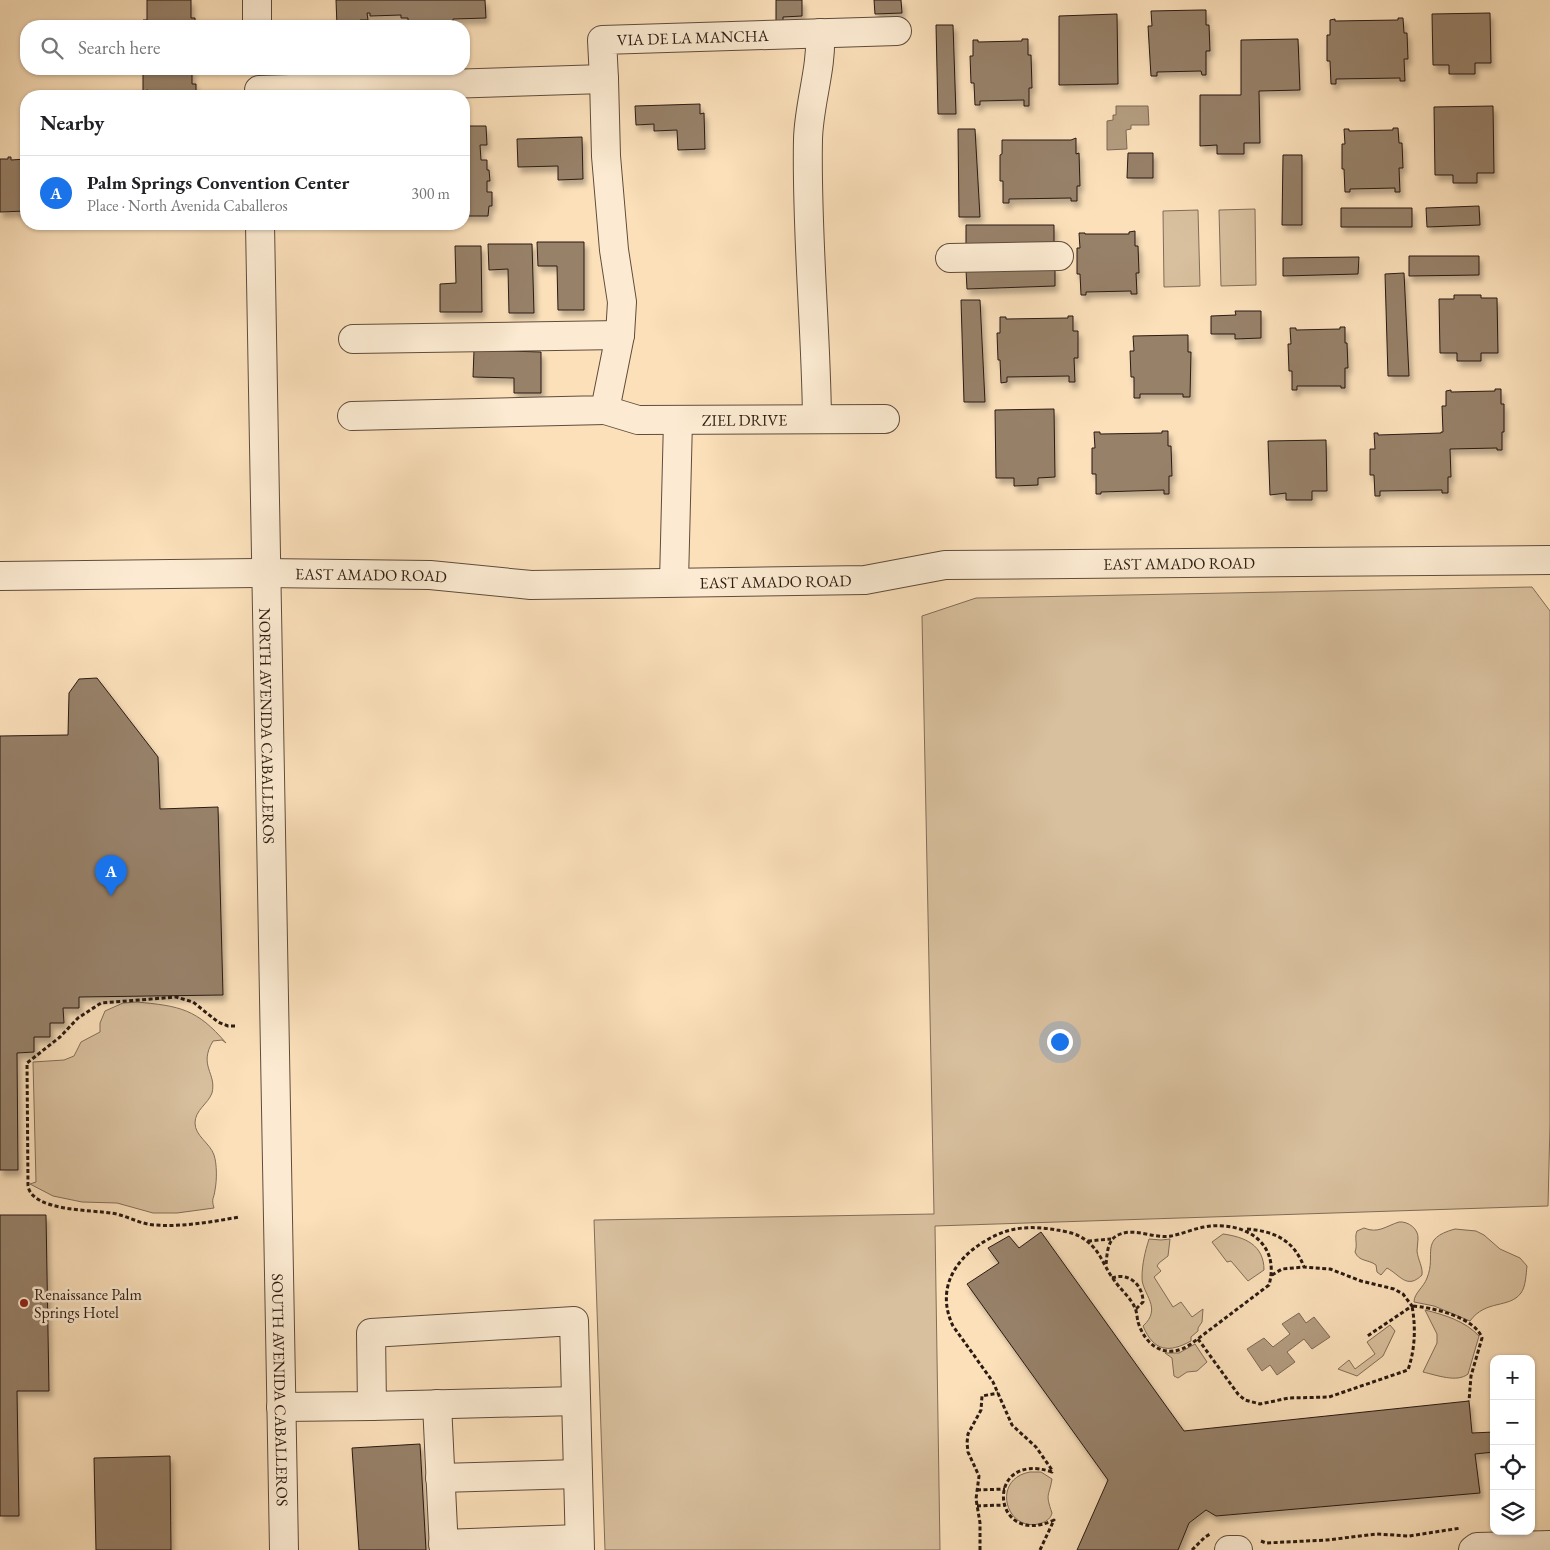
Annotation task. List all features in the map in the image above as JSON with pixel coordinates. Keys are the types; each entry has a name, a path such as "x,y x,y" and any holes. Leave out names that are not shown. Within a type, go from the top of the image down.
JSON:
{"street":[{"path":"257,0 257,20"},
{"name":"VIA DE LA MANCHA","path":"604,79 602,40 897,31"},
{"path":"817,419 808,137 810,115 820,62 820,34"},
{"path":"258,85 604,79 606,156 614,250 622,302 620,335 605,410"},
{"name":"NORTH AVENIDA CABALLEROS","path":"260,230 264,573 276,1229"},
{"path":"950,258 1059,256"},
{"path":"353,339 620,335"},
{"name":"ZIEL DRIVE","path":"352,416 605,410 638,420 885,418"},
{"path":"674,582 678,420"},
{"name":"EAST AMADO ROAD","path":"0,576 264,573 430,575 531,585 865,580 945,565 1550,560"},
{"name":"SOUTH AVENIDA CABALLEROS","path":"276,1229 284,1550"},
{"path":"372,1406 371,1333 574,1321 580,1544 443,1547 437,1404"},
{"path":"281,1408 576,1401"},
{"path":"440,1478 578,1474"},
{"path":"1470,1539 1477,1546 1514,1542 1550,1545"},
{"path":"1224,1541 1249,1545"}],"path":[{"path":"235,1026 228,1026 218,1022 193,1002 176,997 102,1003 78,1018 60,1037 27,1063 28,1186 29,1191 35,1196 55,1206 72,1210 112,1213 142,1224 182,1226 239,1217"},
{"path":"1087,1241 1094,1242 1125,1233 1170,1236 1206,1226 1258,1230 1284,1239 1294,1248 1304,1267"},
{"path":"1040,1550 1054,1520 1044,1525 1036,1526 1023,1525 1011,1518 1004,1505 1005,1489 1009,1478 1025,1469 1043,1469 1052,1472 1052,1470 1036,1447 1012,1425 989,1375 952,1326 947,1308 950,1276 954,1268 972,1250 1004,1232 1046,1228 1078,1235 1100,1254 1112,1278 1134,1306 1142,1332 1148,1341 1156,1348 1172,1352 1182,1350 1198,1339 1269,1285 1271,1275 1268,1253 1264,1245 1248,1231 1241,1229"},
{"path":"1106,1265 1106,1255 1112,1238"},
{"path":"1198,1339 1238,1394 1253,1404 1289,1398 1330,1397 1408,1370 1414,1342 1414,1317 1412,1306 1403,1294 1394,1289 1361,1281 1330,1268 1304,1267 1282,1269 1271,1275"},
{"path":"1112,1278 1122,1276 1129,1278 1140,1288 1143,1302 1135,1310"},
{"path":"1366,1338 1412,1306 1435,1309 1452,1315 1477,1328 1482,1338 1471,1376 1469,1401"},
{"path":"980,1550 976,1499 979,1476 968,1452 968,1434 980,1410 982,1396 998,1393"},
{"path":"977,1490 1005,1489"},
{"path":"977,1506 1004,1505"},
{"path":"1249,1545 1328,1540 1377,1534 1470,1539"},
{"path":"1192,1550 1205,1537 1224,1541"}],"shaded area":[{"path":"1116,106 1148,106 1149,125 1131,125 1131,129 1126,130 1127,149 1107,150 1107,121 1113,120 1113,115 1116,115"},
{"path":"1255,209 1256,285 1221,286 1219,210"},
{"path":"1198,210 1200,286 1164,287 1163,211"},
{"path":"1532,587 1550,611 1550,1124 1548,1206 935,1226 940,1550 605,1550 594,1220 934,1214 922,616 976,598"},
{"path":"137,1002 165,1005 187,1011 206,1023 226,1043 222,1040 213,1041 209,1050 207,1063 213,1086 212,1093 197,1114 195,1123 197,1132 212,1151 215,1159 216,1186 213,1200 214,1208 177,1213 153,1213 117,1203 82,1202 53,1196 30,1184 36,1182 33,1062 64,1060 74,1056 81,1042 100,1032 100,1023 105,1011 123,1003"},
{"path":"1399,1222 1412,1226 1418,1235 1417,1251 1422,1275 1412,1281 1404,1280 1387,1268 1381,1275 1377,1272 1376,1265 1361,1259 1355,1252 1357,1231 1364,1228 1378,1230"},
{"path":"1455,1229 1476,1231 1484,1235 1500,1249 1520,1258 1527,1266 1524,1287 1516,1298 1483,1310 1470,1321 1434,1306 1414,1302 1430,1269 1433,1243 1436,1238"},
{"path":"1223,1234 1239,1237 1257,1248 1261,1254 1264,1270 1248,1281 1231,1261 1227,1262 1212,1242"},
{"path":"1149,1239 1170,1239 1168,1256 1157,1266 1161,1271 1154,1277 1173,1307 1181,1302 1192,1317 1203,1309 1202,1322 1198,1331 1191,1337 1191,1341 1176,1347 1163,1348 1157,1345 1147,1335 1143,1326 1151,1313 1150,1301 1142,1278 1144,1258"},
{"path":"1425,1310 1461,1322 1479,1336 1468,1374 1463,1377 1452,1378 1423,1372 1437,1343 1437,1334"},
{"path":"1299,1313 1306,1323 1314,1317 1330,1337 1312,1349 1304,1339 1287,1352 1295,1362 1277,1375 1270,1365 1262,1371 1247,1349 1264,1338 1273,1347 1290,1334 1282,1324"},
{"path":"1390,1325 1395,1331 1383,1356 1357,1376 1338,1369 1349,1360 1355,1369 1375,1354 1367,1342"},
{"path":"1195,1344 1207,1362 1197,1371 1187,1372 1178,1378 1174,1376 1172,1358 1165,1353 1179,1353"},
{"path":"1030,1472 1041,1472 1052,1479 1048,1498 1052,1513 1050,1518 1044,1522 1030,1525 1019,1521 1012,1514 1008,1505 1007,1494 1010,1485 1018,1477"}],"building":[{"path":"147,0 191,0 191,18 195,18 195,20 147,20"},
{"path":"336,0 485,0 486,18 408,20 408,18 401,18 401,15 370,16 370,13 367,13 368,20 337,20"},
{"path":"776,0 802,0 802,16 783,17 783,22 776,22"},
{"path":"874,0 901,0 902,13 875,14"},
{"path":"1206,10 1206,25 1209,25 1210,51 1206,51 1206,75 1202,75 1201,71 1157,72 1157,76 1151,76 1148,26 1152,26 1151,11"},
{"path":"1490,13 1491,63 1475,63 1475,74 1449,74 1449,65 1433,65 1432,14"},
{"path":"1117,14 1118,84 1059,85 1059,16"},
{"path":"1398,18 1403,18 1404,33 1407,33 1408,59 1404,59 1405,81 1400,81 1400,78 1336,79 1336,84 1331,84 1330,61 1327,61 1327,35 1330,35 1330,20 1398,20"},
{"path":"936,25 953,25 956,114 938,114"},
{"path":"1022,39 1028,39 1028,55 1031,55 1032,88 1029,88 1029,106 1024,106 1024,100 980,101 980,105 975,105 974,83 971,83 970,56 973,56 973,40 978,40 978,42 1022,41"},
{"path":"1298,39 1300,90 1259,91 1260,143 1244,143 1244,154 1217,154 1217,145 1200,146 1200,95 1241,95 1241,40"},
{"path":"143,75 192,75 192,84 196,84 196,90 143,90"},
{"path":"700,104 700,114 704,113 705,149 678,150 677,130 654,131 654,124 636,125 635,106"},
{"path":"1493,106 1494,173 1477,173 1477,183 1453,183 1453,175 1435,175 1434,107"},
{"path":"470,126 486,126 487,145 480,145 481,160 487,160 487,170 489,170 490,181 487,181 487,192 492,192 492,206 489,206 488,216 470,216"},
{"path":"1393,128 1398,128 1399,143 1402,143 1403,168 1399,168 1400,192 1395,192 1395,188 1350,189 1350,192 1345,192 1344,169 1342,169 1342,144 1345,144 1344,129 1349,129 1349,131 1393,130"},
{"path":"958,129 975,129 980,217 959,217"},
{"path":"582,137 583,179 558,180 558,166 518,167 517,139"},
{"path":"1076,138 1076,154 1079,153 1080,186 1077,186 1077,201 1071,201 1071,198 1009,199 1009,203 1003,203 1003,181 1000,181 1002,140 1071,140"},
{"path":"1128,153 1153,153 1153,178 1127,178"},
{"path":"1283,155 1302,155 1302,225 1282,225"},
{"path":"8,157 11,157 11,160 20,159 20,211 0,212 0,159 8,159"},
{"path":"1479,206 1480,225 1427,227 1426,208"},
{"path":"1341,208 1412,208 1412,227 1341,227"},
{"path":"966,225 1054,225 1054,244 966,244"},
{"path":"1135,231 1135,246 1138,246 1139,273 1136,273 1137,294 1131,294 1131,291 1086,292 1086,295 1081,295 1080,274 1077,274 1077,248 1080,248 1079,233 1129,234 1129,232"},
{"path":"537,242 584,242 584,310 558,310 557,266 538,266"},
{"path":"488,244 532,244 534,313 509,313 508,269 489,270"},
{"path":"455,246 481,246 482,312 440,312 440,284 456,283"},
{"path":"1409,256 1479,256 1479,275 1409,276"},
{"path":"1359,257 1358,274 1283,276 1283,258"},
{"path":"1055,267 1055,286 967,289 966,270"},
{"path":"1404,273 1409,376 1388,376 1385,274"},
{"path":"1454,295 1481,295 1481,298 1497,298 1498,353 1481,353 1481,361 1457,361 1457,353 1440,353 1439,299 1454,299"},
{"path":"961,300 980,300 985,402 964,402"},
{"path":"1235,311 1261,311 1261,338 1235,339 1235,334 1211,334 1211,316 1236,315"},
{"path":"1068,316 1073,316 1073,331 1078,331 1078,358 1074,358 1075,382 1069,382 1069,376 1007,377 1007,382 1001,383 997,333 1000,333 1000,317 1006,317 1006,319 1068,318"},
{"path":"1340,327 1345,327 1345,343 1347,343 1348,368 1345,368 1345,388 1341,388 1341,386 1297,386 1297,390 1292,390 1292,371 1289,371 1288,344 1291,344 1290,328 1296,328 1296,330 1340,329"},
{"path":"1188,335 1188,352 1191,352 1190,397 1183,397 1183,394 1140,394 1140,398 1134,398 1134,377 1131,377 1130,351 1134,351 1133,336"},
{"path":"474,350 541,352 541,393 514,393 514,378 473,377"},
{"path":"1495,389 1501,389 1501,404 1504,404 1502,450 1497,450 1497,448 1450,449 1451,477 1448,477 1448,493 1442,493 1442,490 1380,491 1380,496 1375,496 1374,475 1370,475 1370,449 1375,449 1374,433 1378,433 1378,435 1441,433 1443,432 1442,406 1446,406 1446,391 1495,391"},
{"path":"1054,409 1055,477 1038,478 1038,485 1014,486 1014,478 996,478 995,410"},
{"path":"1162,431 1168,431 1168,446 1171,446 1172,476 1169,476 1169,494 1164,494 1164,490 1101,492 1101,494 1096,494 1096,474 1092,474 1092,448 1095,448 1094,432 1100,432 1100,434 1162,433"},
{"path":"1326,440 1327,491 1312,491 1312,500 1286,500 1286,493 1270,495 1268,441"},
{"path":"97,678 158,757 160,809 218,807 223,995 79,997 79,1008 63,1008 64,1023 50,1023 50,1037 34,1037 34,1052 17,1053 18,1170 0,1170 0,736 68,735 69,693 79,679"},
{"name":"Renaissance Palm Springs Hotel","path":"0,1215 46,1215 49,1391 17,1391 19,1516 0,1516"},
{"path":"1041,1232 1184,1431 1469,1401 1472,1433 1490,1432 1490,1452 1475,1454 1480,1493 1216,1516 1206,1510 1189,1523 1178,1550 1077,1550 1108,1480 967,1284 999,1263 988,1248 1009,1236 1019,1248"},
{"path":"420,1444 426,1550 359,1550 352,1448"},
{"path":"170,1456 171,1550 96,1550 94,1458"}],"place":[{"name":"Palm Springs Convention Center","path":"111,896"},
{"name":"Renaissance Palm Springs Hotel","path":"24,1303"}]}
